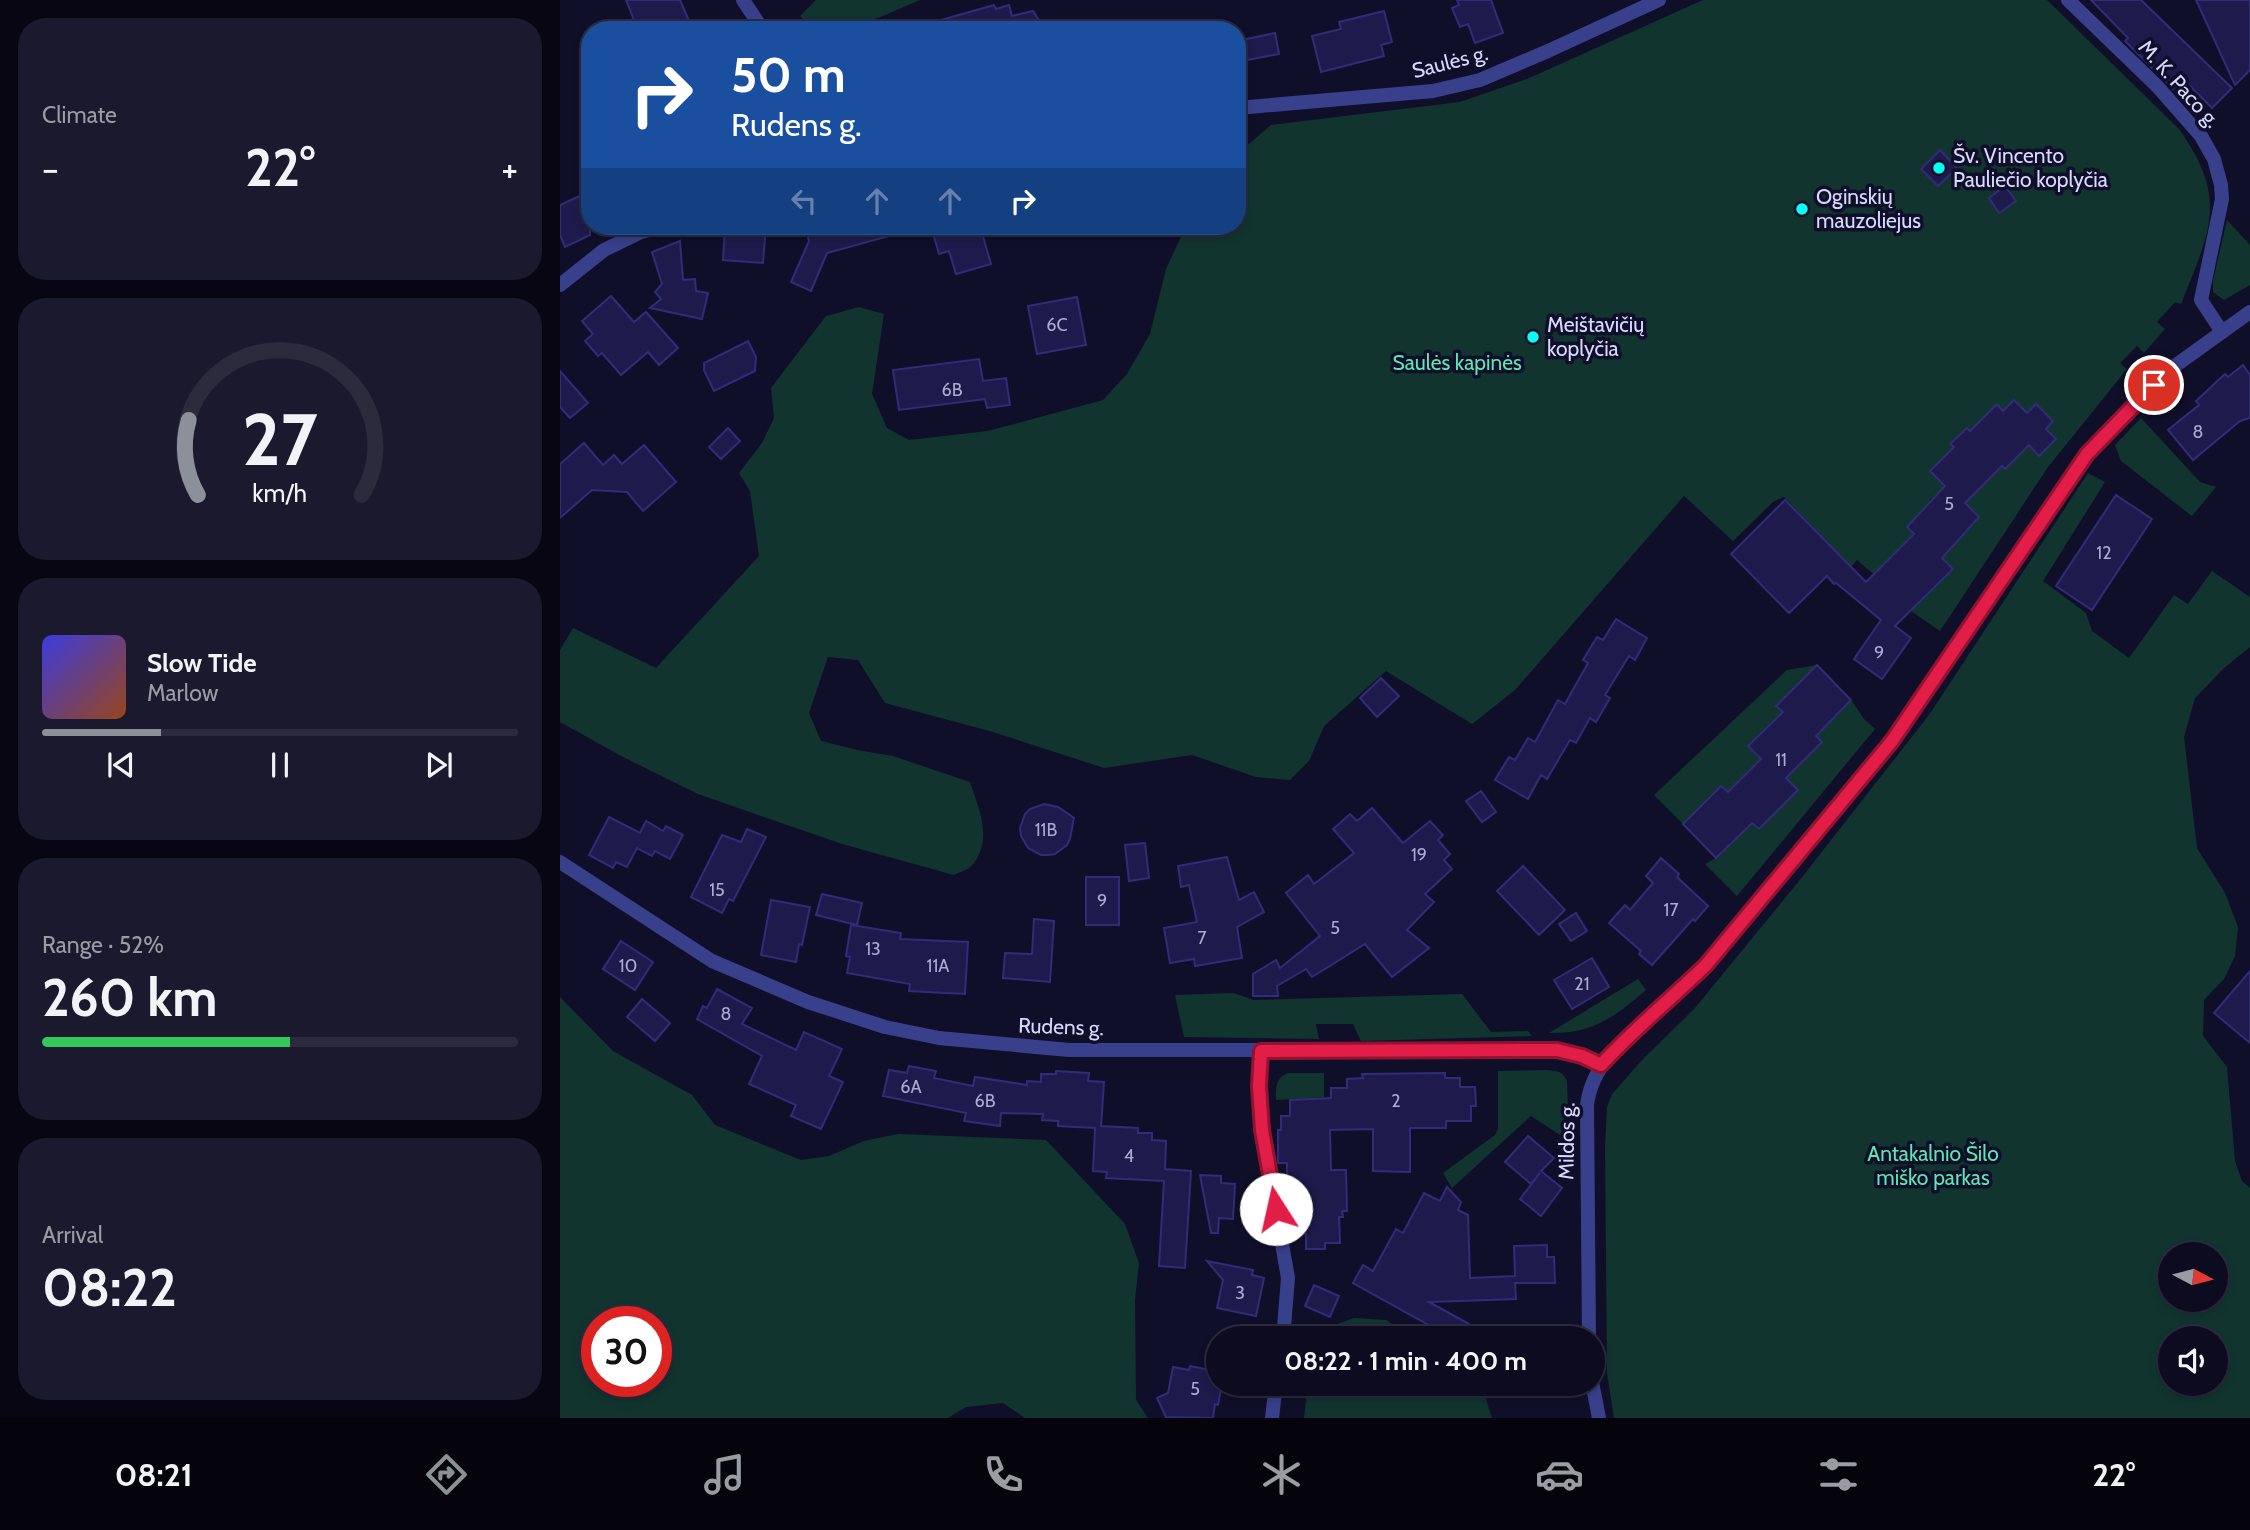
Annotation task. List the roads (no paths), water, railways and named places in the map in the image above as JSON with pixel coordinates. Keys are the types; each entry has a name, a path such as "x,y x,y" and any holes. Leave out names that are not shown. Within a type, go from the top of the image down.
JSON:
{"street":[{"path":"743,0 757,21"},
{"name":"Saulės g.","path":"1246,107 1424,92 1487,78 1659,0"},
{"name":"M. K. Paco g.","path":"2068,0 2176,106 2201,136 2214,159 2222,200 2201,300 2222,332"},
{"path":"560,285 604,250 634,235"},
{"name":"Mildos g.","path":"1589,1326 1587,1105 1589,1087 1601,1065 1620,1043 1672,999 1706,965 1892,741 2087,454 2172,368 2250,312"},
{"name":"Rudens g.","path":"560,862 712,961 808,1002 885,1027 954,1040 1062,1049 1557,1050 1582,1056 1601,1065"},
{"path":"1261,1051 1259,1086 1262,1130 1288,1278 1284,1326"},
{"path":"1272,1418 1275,1396"},
{"path":"1595,1396 1599,1418"}],"place":[{"name":"Šv. Vincento Pauliečio koplyčia","path":"1939,168"},
{"name":"Oginskių mauzoliejus","path":"1802,209"},
{"name":"Meištavičių koplyčia","path":"1533,337"}],"park label":[{"name":"Saulės kapinės","path":"1457,363"},
{"name":"Antakalnio Šilo miško parkas","path":"1933,1166"}]}
